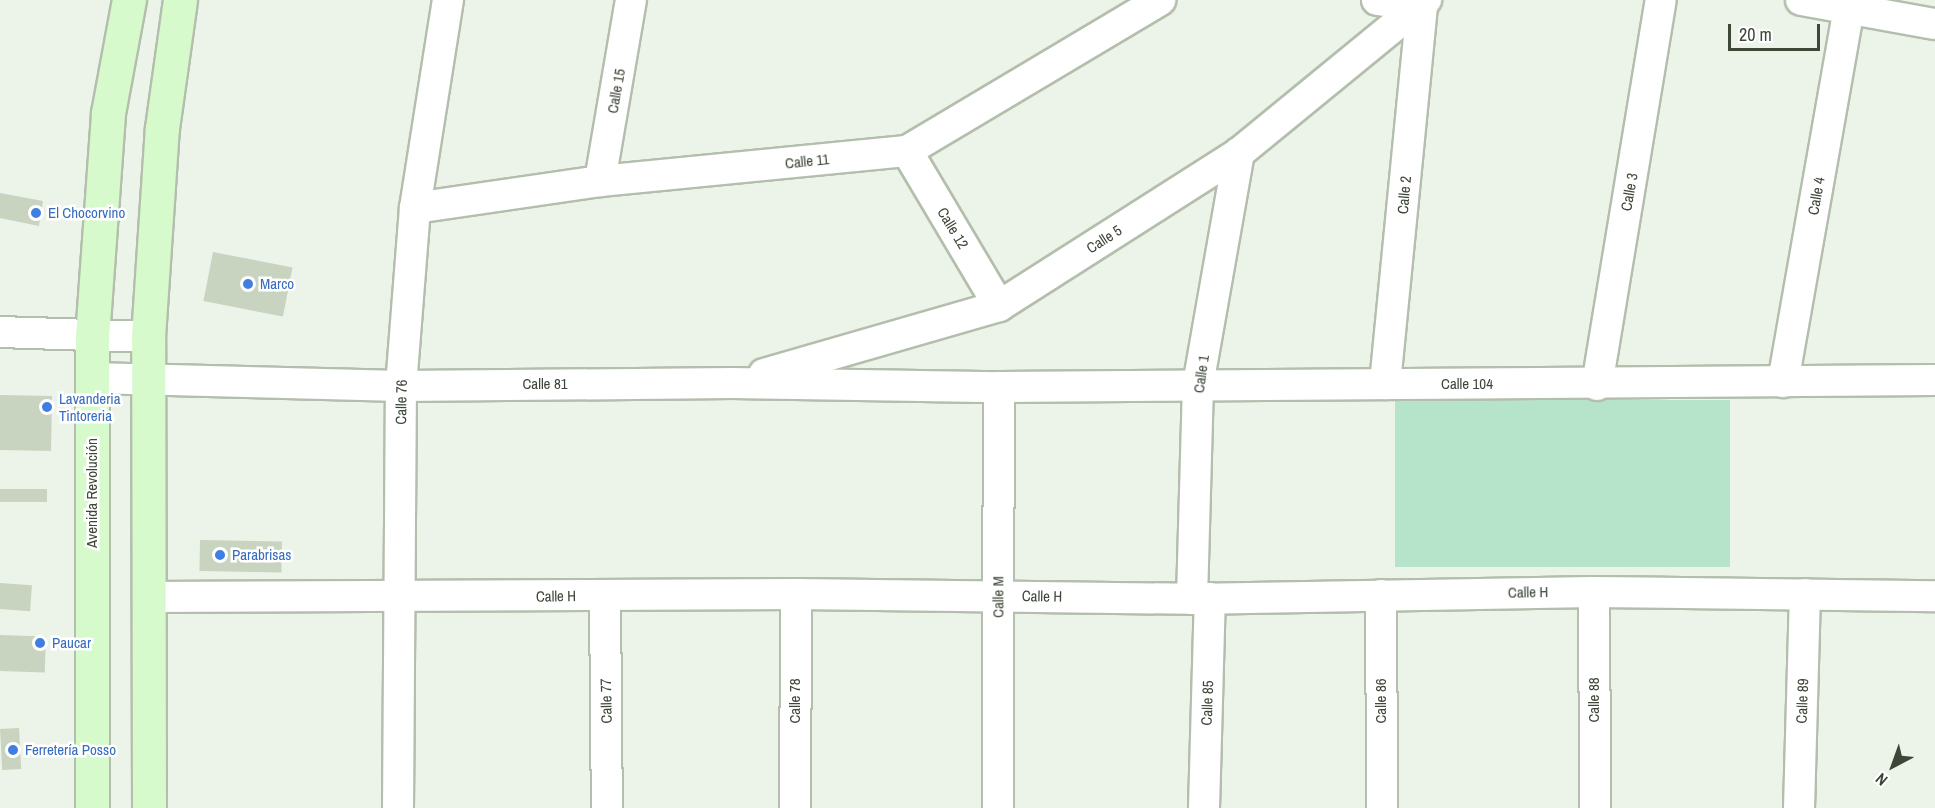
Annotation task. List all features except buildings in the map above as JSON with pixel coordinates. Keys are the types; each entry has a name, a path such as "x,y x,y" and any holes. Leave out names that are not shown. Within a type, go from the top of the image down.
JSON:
{"street":[{"name":"Avenida Revolución","path":"92,808 92,337 108,113 129,0"},
{"path":"149,808 148,337 162,128 180,0"},
{"name":"Calle 76","path":"398,808 401,386 415,208 448,0"},
{"name":"Calle 15","path":"600,181 631,0"},
{"name":"Calle 11","path":"415,208 600,181 907,151 1160,0"},
{"path":"1377,0 1424,3"},
{"name":"Calle 3","path":"1597,385 1662,0"},
{"path":"1801,0 1935,24"},
{"name":"Calle 5","path":"732,383 999,306 1239,153 1424,3"},
{"name":"Calle 2","path":"1386,384 1424,3"},
{"name":"Calle 4","path":"1783,382 1849,9"},
{"name":"Calle 12","path":"907,151 999,306"},
{"name":"Calle 1","path":"1201,599 1198,385 1239,153"},
{"path":"0,332 92,337 148,337"},
{"name":"Calle 81","path":"92,378 401,386 732,383 999,387"},
{"name":"Calle 104","path":"999,387 1597,385 1935,380"},
{"name":"Calle M","path":"998,808 999,387"},
{"name":"Calle H","path":"149,597 399,598 796,594 1201,599 1594,591 1935,596"},
{"name":"Calle 88","path":"1594,591 1595,808"},
{"name":"Calle 78","path":"795,808 796,594"},
{"name":"Calle 89","path":"1799,808 1805,594"},
{"name":"Calle 77","path":"605,595 607,808"},
{"name":"Calle 86","path":"1381,595 1382,808"},
{"name":"Calle 85","path":"1201,599 1204,808"}],"green space":[{"path":"1395,400 1730,400 1730,567 1395,567"}],"place":[{"name":"El Chocorvino","path":"36,213"},
{"name":"Marco","path":"248,284"},
{"name":"Lavanderia Tintoreria","path":"47,407"},
{"name":"Parabrisas","path":"220,555"},
{"name":"Paucar","path":"40,643"},
{"name":"Ferretería Posso","path":"13,750"}]}
